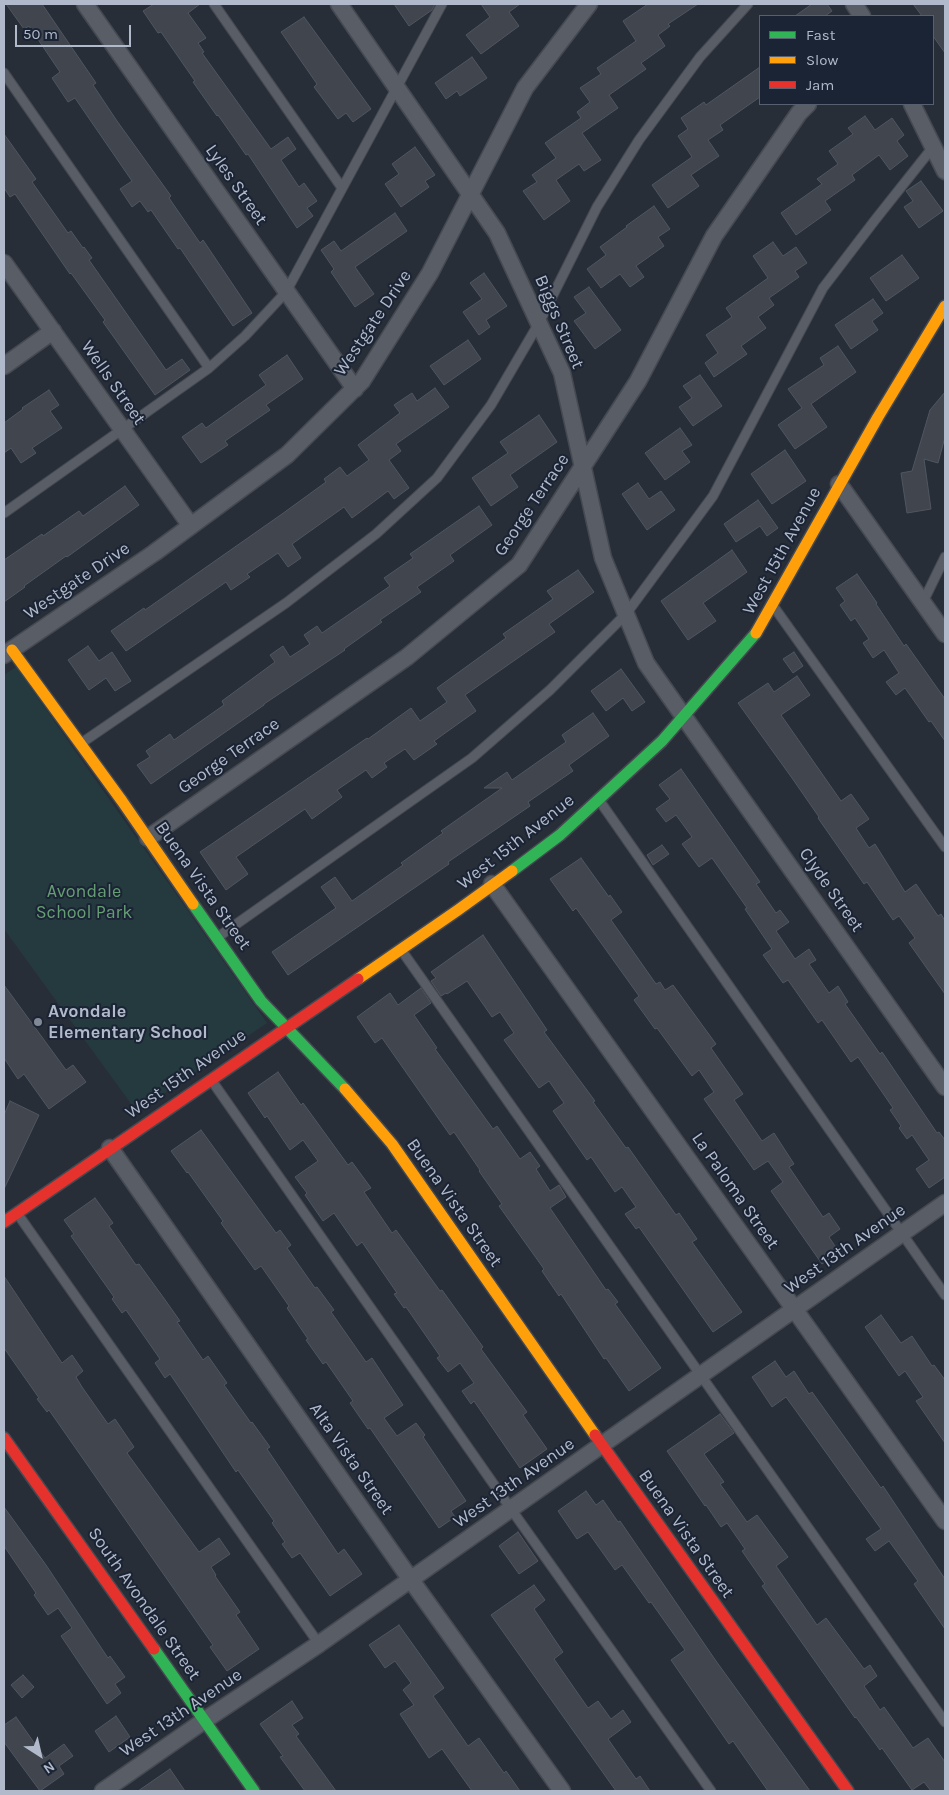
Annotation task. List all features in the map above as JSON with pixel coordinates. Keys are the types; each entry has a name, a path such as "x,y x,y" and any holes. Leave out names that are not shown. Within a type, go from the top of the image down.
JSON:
{"street":[{"name":"Lyles Street","path":"85,4 355,389"},
{"name":"Biggs Street","path":"338,4 497,233 562,373 604,558 646,663 683,716"},
{"name":"Westgate Drive","path":"8,653 191,526 287,455 355,389 362,381 430,273 525,88 589,4"},
{"path":"854,4 861,15"},
{"name":"George Terrace","path":"148,838 407,657 519,565 638,381 714,236 799,113 807,105"},
{"path":"912,105 945,171"},
{"name":"Wells Street","path":"4,262 191,526"},
{"name":"West 15th Avenue","path":"4,1222 400,949 560,835 662,741 758,630 839,484 945,306"},
{"path":"4,366 53,332"},
{"path":"839,484 945,634"},
{"name":"Buena Vista Street","path":"8,653 80,744 148,838 261,1002 342,1086 392,1144 602,1445 848,1791"},
{"name":"Clyde Street","path":"683,716 945,1086"},
{"name":"La Paloma Street","path":"492,884 945,1521"},
{"name":"Alta Vista Street","path":"110,1148 411,1580 562,1791"},
{"name":"West 13th Avenue","path":"103,1791 411,1580 945,1203"},
{"name":"South Avondale Street","path":"4,1438 254,1791"}],"lane":[{"path":"214,4 342,188"},
{"path":"4,512 209,368 245,336 286,292 442,4"},
{"path":"80,744 286,603 376,534 437,478 491,405 539,323 597,207 639,140 700,57 748,4"},
{"path":"4,73 209,368"},
{"path":"217,938 472,758 550,690 626,614 713,496 823,288 874,220 933,147"},
{"path":"922,602 945,557"},
{"path":"772,605 945,847"},
{"path":"598,800 945,1295"},
{"path":"400,949 945,1722"},
{"path":"210,1079 711,1791"},
{"path":"17,1213 319,1644"}],"green space":[{"name":"Avondale School Park","path":"16,667 267,1023 137,1112 4,929 4,675"}],"building":[{"path":"6,4 42,4 96,83 93,85 117,121 171,196 169,198 200,243 203,240 252,313 233,326 180,248 178,249 151,210 148,212 140,201 132,207 120,189 132,181 75,98 68,102 52,78 60,72 29,26 24,29"},
{"path":"154,4 200,4 188,13 206,38 198,43 204,52 202,53 271,149 288,137 296,149 281,160 299,187 304,183 317,201 307,208 313,216 297,228 248,154 246,155 217,116 161,32 158,33 143,11"},
{"path":"394,4 435,4 432,10 409,26"},
{"path":"481,4 520,4 509,12 519,26 481,54 466,35 490,17"},
{"path":"648,4 698,4 668,24 670,26 658,35 665,46 641,63 646,69 609,95 618,108 582,133 601,160 584,171 579,164 556,180 570,201 544,220 523,191 537,182 532,175 556,158 545,143 581,118 577,112 590,102 580,88 601,74 597,68 636,41 623,21"},
{"path":"812,4 827,4 832,11 826,15 796,15"},
{"path":"913,4 945,4 945,53 934,37 934,15 921,15"},
{"path":"304,17 371,109 353,122 346,113 338,119 314,87 317,84 281,32"},
{"path":"472,57 487,78 460,96 457,91 446,99 435,83"},
{"path":"759,68 759,98 720,125 723,130 708,140 719,156 691,175 699,186 668,208 652,185 692,157 678,136 688,129 681,118 704,102 706,105"},
{"path":"865,116 875,130 892,118 904,135 897,141 908,156 890,170 879,155 852,175 855,180 825,201 831,210 796,235 781,213 822,184 817,179 838,164 829,151 853,134 848,128"},
{"path":"4,134 36,179 32,182 68,233 71,231 92,258 89,260 166,370 182,359 190,370 155,395 103,322 105,320 70,274 15,194 10,197 4,188"},
{"path":"415,147 435,175 425,181 429,187 401,207 385,184 399,174 392,164"},
{"path":"921,181 943,211 919,228 904,207 913,201 906,191"},
{"path":"654,206 670,229 658,237 664,246 636,266 644,277 630,287 620,274 601,288 587,269 606,255 600,247"},
{"path":"395,213 407,231 355,267 374,294 355,307 331,272 334,269 321,250 334,241 341,251"},
{"path":"773,242 783,256 796,247 807,263 795,271 799,277 769,298 774,305 758,317 766,328 741,346 747,354 714,377 705,363 718,353 706,335 732,317 726,308 768,278 753,256"},
{"path":"902,255 919,278 886,301 870,278"},
{"path":"484,273 507,306 486,320 490,327 479,335 463,312 482,299 470,283"},
{"path":"589,287 621,330 595,349 574,321 586,313 574,297"},
{"path":"873,299 883,313 872,321 878,330 851,349 835,325"},
{"path":"468,340 481,359 444,385 430,366"},
{"path":"838,346 856,372 811,404 827,427 795,449 778,425 802,408 788,389 824,365 820,358"},
{"path":"287,355 303,379 266,405 270,410 225,441 228,445 201,463 182,437 202,423 206,428 266,385 259,375"},
{"path":"700,375 722,406 693,426 679,407 692,398 683,386"},
{"path":"435,388 449,407 396,444 401,451 389,460 409,488 394,499 388,491 352,518 344,507 292,544 301,558 288,567 278,553 247,574 250,577 231,590 226,582 126,651 111,631 144,608 145,610 282,514 326,482 324,479 340,467 347,476 369,460 358,445 400,413 394,405 412,393 417,401"},
{"path":"49,390 59,405 50,411 62,428 32,448 36,453 21,463 11,448 4,453 4,423"},
{"path":"945,392 945,437 938,463 924,459 931,509 907,513 901,473 912,471 930,410"},
{"path":"539,415 557,442 510,475 518,487 491,506 472,478 508,453 500,442"},
{"path":"680,428 692,445 682,451 690,462 665,480 645,453"},
{"path":"785,450 806,481 772,504 751,474"},
{"path":"638,483 649,499 661,491 675,510 647,530 622,494"},
{"path":"125,486 139,505 4,602 4,560 79,511 83,516"},
{"path":"758,500 778,528 767,536 760,526 736,542 724,524"},
{"path":"479,506 492,525 450,555 454,561 417,587 421,592 380,620 382,622 345,650 264,704 151,784 137,765 150,757 146,751 170,734 174,740 224,705 222,701 275,662 270,655 283,646 290,657 310,644 304,635 317,626 322,633 390,586 384,578 413,558 410,554"},
{"path":"732,550 747,572 703,603 716,621 688,640 661,601"},
{"path":"578,570 594,592 549,624 555,632 465,695 476,711 434,741 437,744 414,760 405,749 384,763 387,767 372,778 366,770 337,790 342,797 312,819 305,809 236,857 248,874 226,890 200,852 411,708 420,721 447,702 437,688 506,638 503,634 553,599 547,591"},
{"path":"857,574 904,646 906,644 945,699 945,741 905,688 896,695 886,682 899,673 884,650 873,658 863,643 869,639 855,618 851,621 840,605 845,601 836,588"},
{"path":"88,646 99,661 112,652 131,681 115,691 106,678 89,690 68,660"},
{"path":"794,652 803,666 793,673 783,659"},
{"path":"621,669 645,702 632,711 623,698 606,711 591,691"},
{"path":"797,676 810,695 781,715 841,801 851,794 869,819 856,828 869,848 875,844 905,892 916,884 938,916 941,914 945,921 945,994 909,943 915,938 899,916 893,920 867,882 864,884 738,703 768,683 774,692"},
{"path":"593,713 609,736 569,765 573,771 528,802 530,806 448,862 449,864 288,975 272,952 336,908 321,887 335,877 352,901 403,865 401,863 443,833 441,831 502,788 484,788 507,772 512,780 566,742 562,735"},
{"path":"681,769 760,882 756,884 776,913 780,910 789,922 776,931 795,959 809,949 816,960 809,964 829,993 838,986 848,1002 845,1004 880,1054 882,1052 937,1133 939,1132 945,1140 945,1177 929,1188 916,1169 929,1160 912,1135 907,1139 899,1128 901,1126 890,1110 893,1108 858,1057 851,1062 822,1020 818,1023 788,980 783,983 763,955 772,949 745,909 747,908 712,858 699,867 682,844 692,837 676,815 666,822 656,809 670,799 659,785"},
{"path":"662,845 669,854 653,865 647,855"},
{"path":"581,858 622,912 611,920 656,984 660,982 665,990 673,985 716,1044 711,1048 743,1094 734,1100 762,1141 774,1133 794,1164 789,1167 823,1217 829,1213 840,1229 829,1237 839,1252 822,1264 771,1191 783,1182 768,1161 754,1170 704,1099 714,1092 699,1070 692,1076 657,1028 655,1029 634,1000 639,996 576,908 573,911 550,879"},
{"path":"483,935 547,1030 544,1032 595,1101 593,1102 626,1148 628,1147 676,1215 679,1213 697,1239 692,1242 742,1312 713,1332 639,1227 636,1229 625,1214 636,1207 622,1187 615,1192 591,1157 587,1160 553,1111 564,1103 549,1081 539,1088 504,1040 514,1033 500,1012 492,1017 467,981 441,996 431,981 436,978 431,972"},
{"path":"4,985 66,1070 73,1065 86,1082 49,1109 24,1074 18,1079 4,1058"},
{"path":"421,988 431,1003 414,1015 437,1048 435,1049 493,1129 497,1126 520,1159 530,1152 540,1166 536,1169 550,1191 559,1185 566,1197 550,1208 606,1290 608,1289 618,1302 615,1304 661,1368 629,1391 606,1358 604,1359 561,1294 559,1296 542,1271 544,1269 499,1206 502,1204 454,1132 450,1135 382,1038 375,1043 357,1017 390,993 398,1005"},
{"path":"278,1072 348,1165 352,1162 371,1188 364,1192 392,1233 396,1230 440,1291 442,1290 483,1347 481,1349 527,1412 523,1415 547,1449 520,1468 474,1401 471,1404 462,1391 474,1383 460,1363 448,1372 437,1358 440,1356 406,1307 404,1308 394,1294 397,1293 362,1242 357,1246 334,1213 323,1221 305,1195 307,1193 295,1177 318,1161 303,1140 290,1150 267,1116 265,1118 248,1093"},
{"path":"10,1101 39,1115 4,1189 4,1115"},
{"path":"201,1130 276,1233 280,1230 291,1245 287,1248 315,1288 317,1287 334,1310 331,1312 366,1362 372,1358 403,1405 384,1418 397,1436 416,1423 425,1435 423,1437 466,1501 451,1511 455,1517 439,1528 370,1428 368,1429 350,1403 353,1401 326,1362 323,1364 306,1340 308,1339 287,1308 289,1306 261,1266 255,1270 221,1223 223,1221 171,1151"},
{"path":"95,1198 113,1223 109,1226 136,1265 139,1264 180,1321 177,1322 203,1360 208,1356 227,1383 224,1385 270,1447 267,1449 338,1554 344,1549 362,1574 330,1596 300,1553 292,1558 282,1544 285,1542 272,1523 274,1521 238,1470 236,1472 170,1374 165,1378 155,1363 160,1359 126,1310 122,1313 112,1299 114,1297 71,1236 74,1234 64,1220"},
{"path":"4,1276 62,1363 72,1355 83,1371 76,1377 82,1387 108,1424 115,1419 134,1447 127,1453 199,1552 219,1538 230,1554 211,1567 215,1576 240,1612 236,1615 259,1649 227,1671 210,1647 213,1645 49,1410 47,1412 37,1399 39,1398 4,1348"},
{"path":"881,1315 901,1343 912,1336 932,1366 934,1365 945,1380 945,1443 916,1401 923,1397 905,1371 899,1376 865,1327"},
{"path":"775,1361 786,1377 794,1371 809,1394 812,1392 881,1488 883,1486 945,1579 945,1629 914,1584 918,1581 889,1541 875,1551 866,1539 881,1529 786,1397 772,1407 752,1377"},
{"path":"720,1414 734,1433 704,1454 724,1482 720,1484 747,1522 757,1515 788,1557 776,1566 817,1625 826,1618 864,1669 870,1665 877,1676 864,1686 880,1710 884,1707 913,1748 928,1738 945,1762 945,1791 931,1791 924,1782 912,1790 882,1748 880,1750 855,1718 762,1586 765,1584 742,1551 745,1549 727,1523 721,1527 667,1451"},
{"path":"586,1491 596,1505 603,1500 618,1522 620,1521 716,1661 810,1791 768,1791 733,1741 729,1744 671,1660 685,1650 651,1602 649,1603 622,1565 615,1570 588,1532 577,1539 558,1511"},
{"path":"4,1507 46,1565 108,1658 110,1656 125,1677 115,1684 121,1693 107,1704 61,1636 72,1628 58,1608 48,1615 34,1595 36,1593 4,1546"},
{"path":"518,1532 538,1561 519,1574 499,1546"},
{"path":"534,1585 545,1600 534,1609 563,1652 554,1659 588,1708 598,1701 611,1719 623,1710 631,1722 608,1739 636,1779 640,1776 650,1791 616,1791 491,1615"},
{"path":"399,1625 444,1688 433,1696 468,1746 479,1738 504,1773 506,1771 520,1791 472,1791 442,1749 429,1758 400,1714 414,1705 403,1690 411,1683 395,1661 385,1668 369,1645"},
{"path":"23,1675 34,1687 22,1698 11,1685"},
{"path":"292,1701 303,1718 292,1725 299,1734 296,1736 336,1791 305,1791 280,1757 283,1756 260,1724"},
{"path":"116,1716 130,1737 109,1752 95,1731"},
{"path":"16,1717 45,1758 64,1744 73,1756 59,1766 64,1774 40,1791 4,1742 4,1725"},
{"path":"170,1769 185,1791 138,1791"}],"traffic: fast":[{"path":"512,871 560,835 662,741 756,633"},
{"path":"193,904 261,1001 345,1089"},
{"path":"154,1649 254,1791"}],"traffic: slow":[{"path":"756,633 878,417 945,306"},
{"path":"12,650 122,801 193,904"},
{"path":"358,979 512,871"},
{"path":"345,1089 392,1144 595,1435"}],"traffic: jam":[{"path":"4,1222 358,979"},
{"path":"595,1435 848,1791"},
{"path":"4,1438 154,1649"}],"place":[{"name":"Avondale Elementary School","path":"38,1022"}]}
